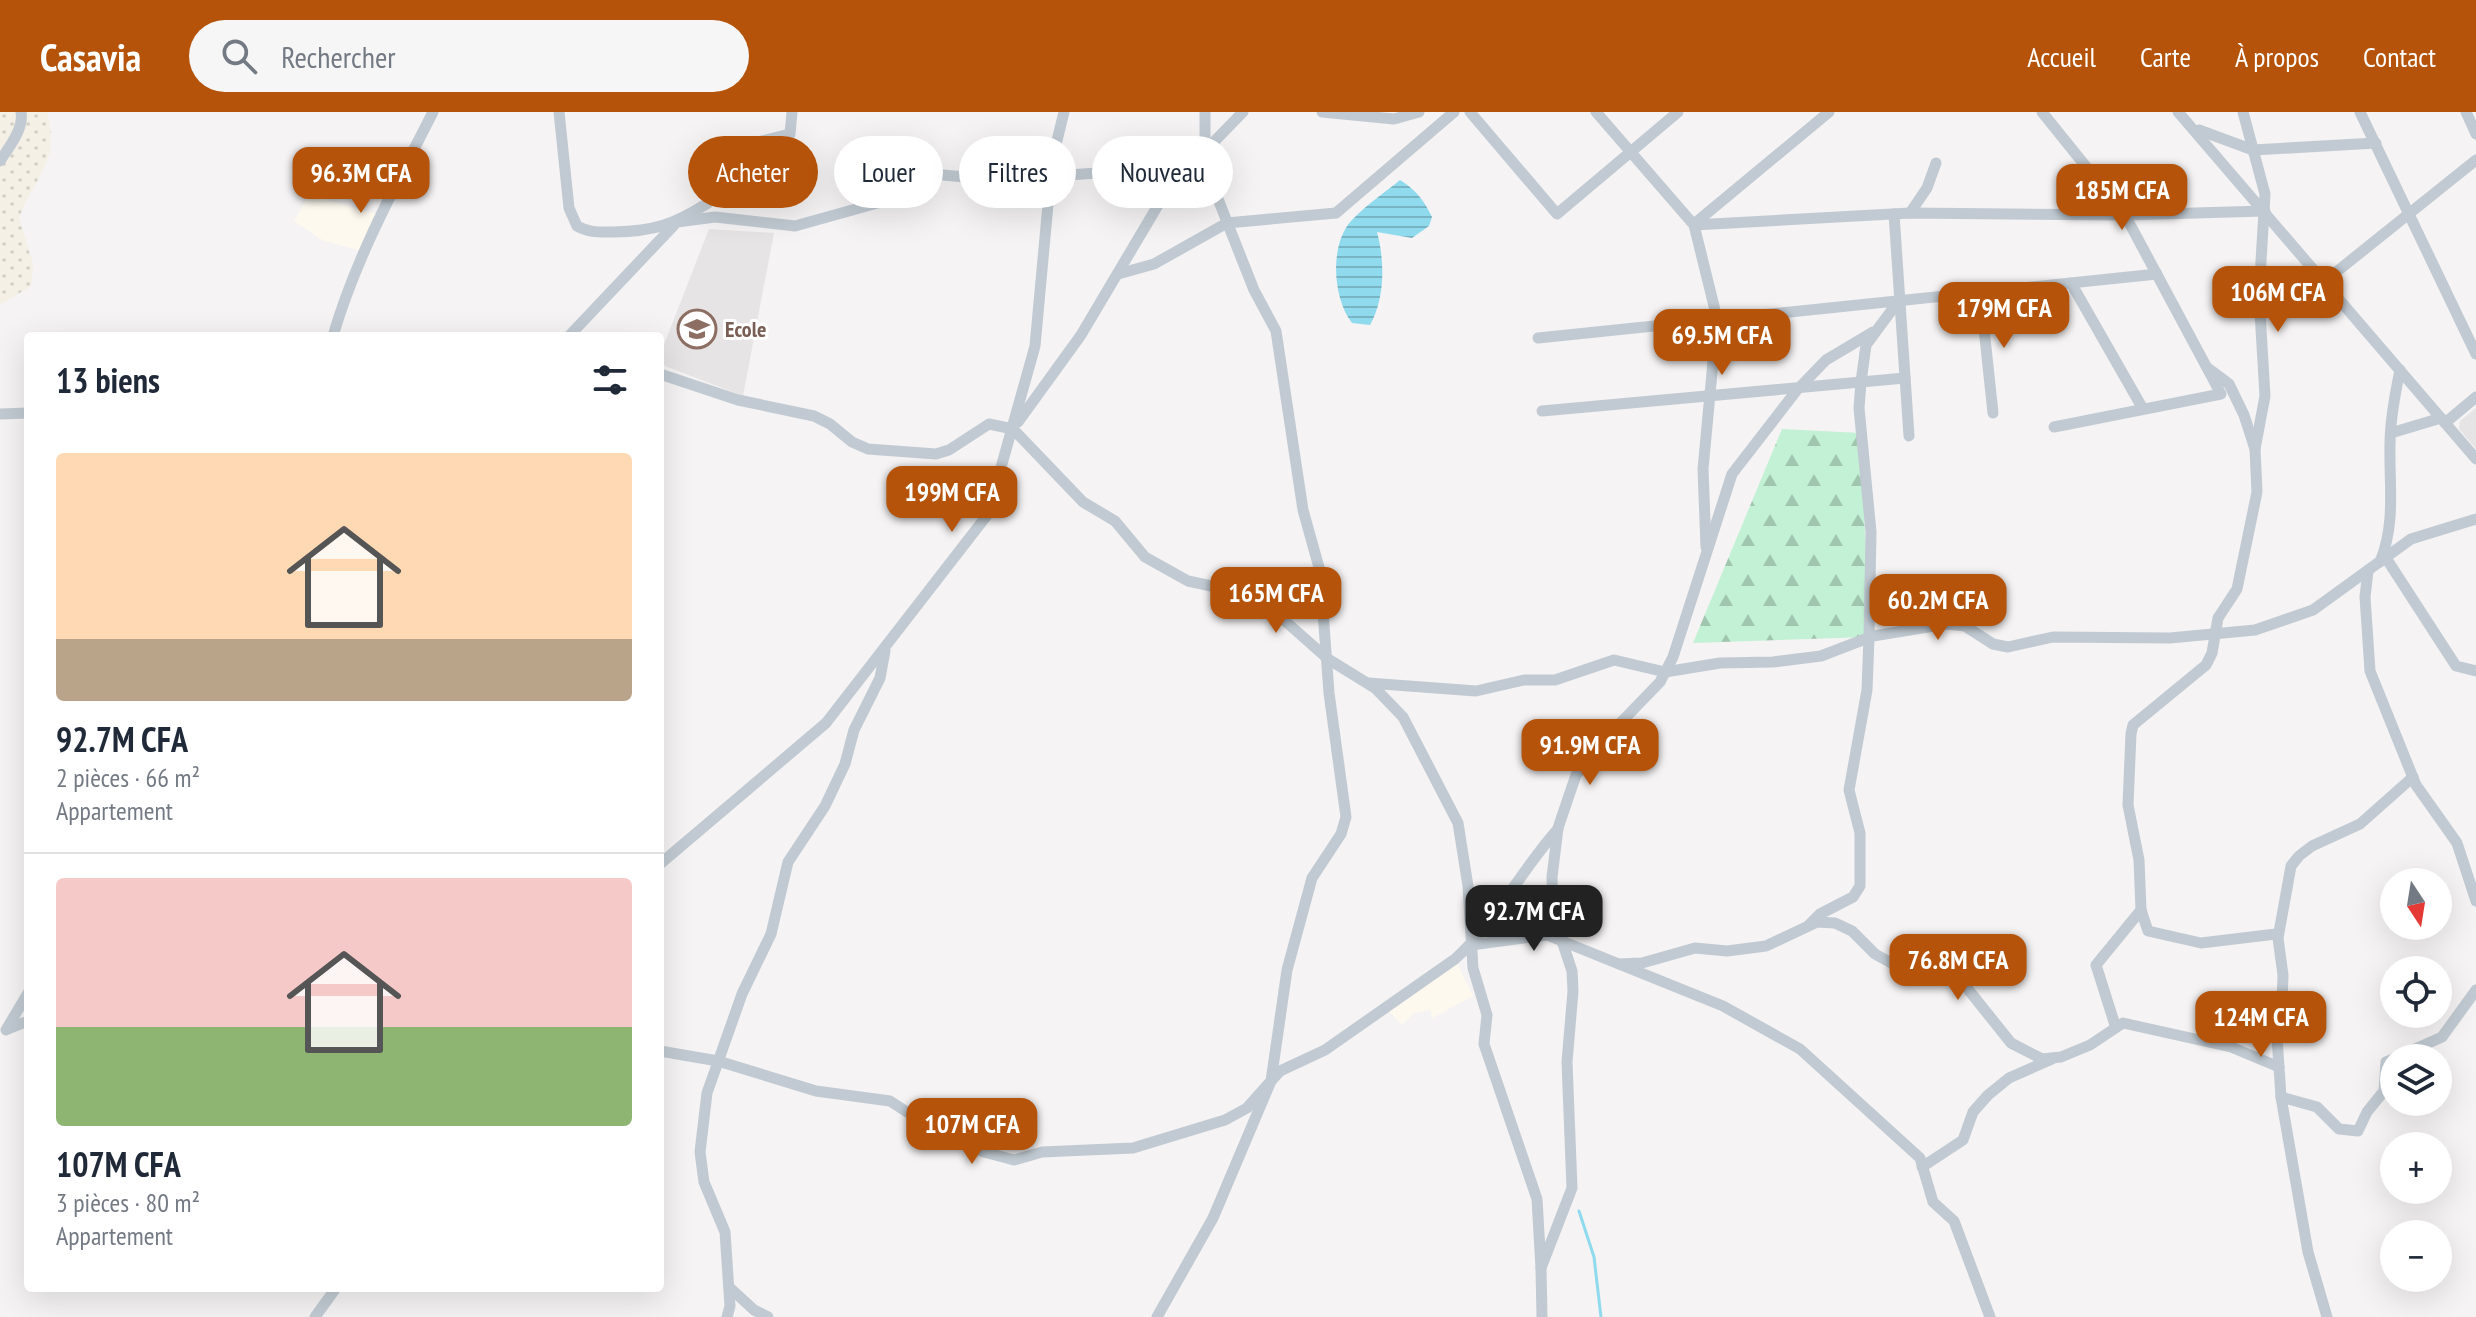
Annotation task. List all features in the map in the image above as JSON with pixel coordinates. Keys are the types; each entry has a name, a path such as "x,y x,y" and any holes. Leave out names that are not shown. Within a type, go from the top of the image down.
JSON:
{"street":[{"path":"0,161 17,132 22,120 21,112"},
{"path":"334,332 344,298 375,226 433,112"},
{"path":"559,112 569,208 577,226 586,232 651,231 677,222 715,217 795,226 881,202 932,174 959,176"},
{"path":"573,332 677,222 708,203 714,153 790,134 792,112"},
{"path":"1059,136 1064,112"},
{"path":"1205,112 1205,136"},
{"path":"1221,136 1243,112"},
{"path":"1322,112 1394,119 1419,112"},
{"path":"1118,274 1154,264 1227,223 1336,213 1454,112"},
{"path":"1470,112 1557,214 1678,112"},
{"path":"1596,112 1694,225 1717,319 1702,496 1707,556"},
{"path":"2042,112 2125,215 2221,394 2054,427"},
{"path":"2178,112 2476,459"},
{"path":"2243,112 2265,194 2259,242 2265,396 2255,449 2254,516 2237,589 2221,612 2212,653 2206,665 2133,725 2128,805 2139,860 2141,910 2148,931 2201,943 2276,934 2278,938"},
{"path":"2360,112 2476,354"},
{"path":"2466,112 2476,134"},
{"path":"1694,225 1827,113"},
{"path":"2191,127 2223,142 2253,150 2376,143"},
{"path":"2325,281 2476,160"},
{"path":"1910,213 1927,188 1936,163"},
{"path":"664,861 826,723 988,514 1035,346 1047,208"},
{"path":"1013,429 1081,335 1156,208"},
{"path":"1157,1317 1213,1218 1271,1081 1287,970 1312,878 1341,834 1346,817 1320,571 1303,510 1276,331 1222,208"},
{"path":"1694,225 1910,213 2125,215 2265,211"},
{"path":"1894,214 1909,436"},
{"path":"1538,338 2157,274"},
{"path":"2071,283 2143,409"},
{"path":"1980,291 1993,413"},
{"path":"1809,926 1820,914 1853,897 1860,886 1858,821 1849,790 1867,690 1871,532 1859,408 1866,345 1900,299"},
{"path":"1541,1268 1572,1188 1567,1062 1572,971 1553,914 1552,877 1558,828 1576,775 1665,672 1691,608 1732,474 1799,388 1826,360 1873,332"},
{"path":"2208,369 2229,384 2255,449"},
{"path":"2383,560 2389,541 2391,433 2400,370"},
{"path":"664,375 738,400 814,416 868,449 936,454 949,450 989,424 1013,429 1083,502 1115,521 1145,557 1188,581 1216,587 1276,613 1328,659 1367,683 1403,717 1453,808 1468,886 1473,968 1487,1015 1484,1044 1537,1199 1542,1317"},
{"path":"1542,411 1905,378"},
{"path":"2391,433 2443,421 2476,397"},
{"path":"0,414 24,413"},
{"path":"1367,683 1491,690 1524,680 1555,680 1614,660 1665,672 1720,663 1821,656 1869,637 1946,624 1965,626 1993,644 2008,647 2053,637 2170,638 2215,631 2255,630 2313,610 2411,539 2476,519"},
{"path":"2383,560 2456,666 2476,671"},
{"path":"2368,571 2365,597 2370,671 2413,777 2457,843 2476,901"},
{"path":"727,1317 729,1287 725,1232 704,1182 700,1152 702,1116 742,994 771,934 788,862 825,806 845,764 854,730 880,678 885,650"},
{"path":"2327,1317 2308,1252 2281,1097 2276,1022 2282,1002 2283,975 2278,938 2291,866 2299,856 2312,846 2360,824 2413,777"},
{"path":"664,1052 718,1061 816,1091 890,1101 927,1125 984,1152 1014,1160 1042,1152 1133,1148 1225,1120 1247,1108 1280,1071 1325,1050 1363,1025 1471,945 1535,854 1558,828"},
{"path":"2115,1025 2096,965 2141,910"},
{"path":"1619,964 1642,963 1695,948 1727,951 1766,946 1817,922 1835,923 1852,931 1875,954 1895,965 1963,983 2011,1043 2024,1052 2052,1059"},
{"path":"1471,945 1539,934 1723,1006 1800,1049 1913,1151 1922,1167 1933,1202 1954,1221 1990,1317"},
{"path":"2281,1097 2317,1107 2339,1129 2358,1131 2387,1084 2386,1062 2442,1037 2476,990"},
{"path":"3,1031 24,999"},
{"path":"3,1031 24,1023"},
{"path":"1922,1167 1963,1140 1973,1112 2009,1078 2090,1045 2115,1025 2123,1023 2231,1047 2279,1067"},
{"path":"729,1287 754,1310 768,1317"},
{"path":"315,1317 333,1292"}],"shaded area":[{"path":"309,195 380,215 364,252 322,240 294,221"},
{"path":"709,229 774,233 743,396 665,366 664,345"},
{"path":"2476,408 2476,449 2459,429 2460,421"},
{"path":"1455,959 1473,996 1432,1018 1430,1010 1414,1013 1402,1025 1385,1007"}],"green space":[{"path":"1782,429 1861,433 1869,637 1693,643"}],"sand":[{"path":"0,112 47,112 51,143 49,156 19,218 33,264 31,286 0,305"}],"water":[{"path":"1400,180 1415,191 1426,205 1432,217 1429,226 1412,238 1377,232 1382,267 1379,304 1370,325 1352,323 1338,287 1339,244 1351,221"}],"waterway":[{"path":"1579,1211 1594,1257 1601,1317"}],"place":[{"name":"Ecole","path":"697,329"}]}
